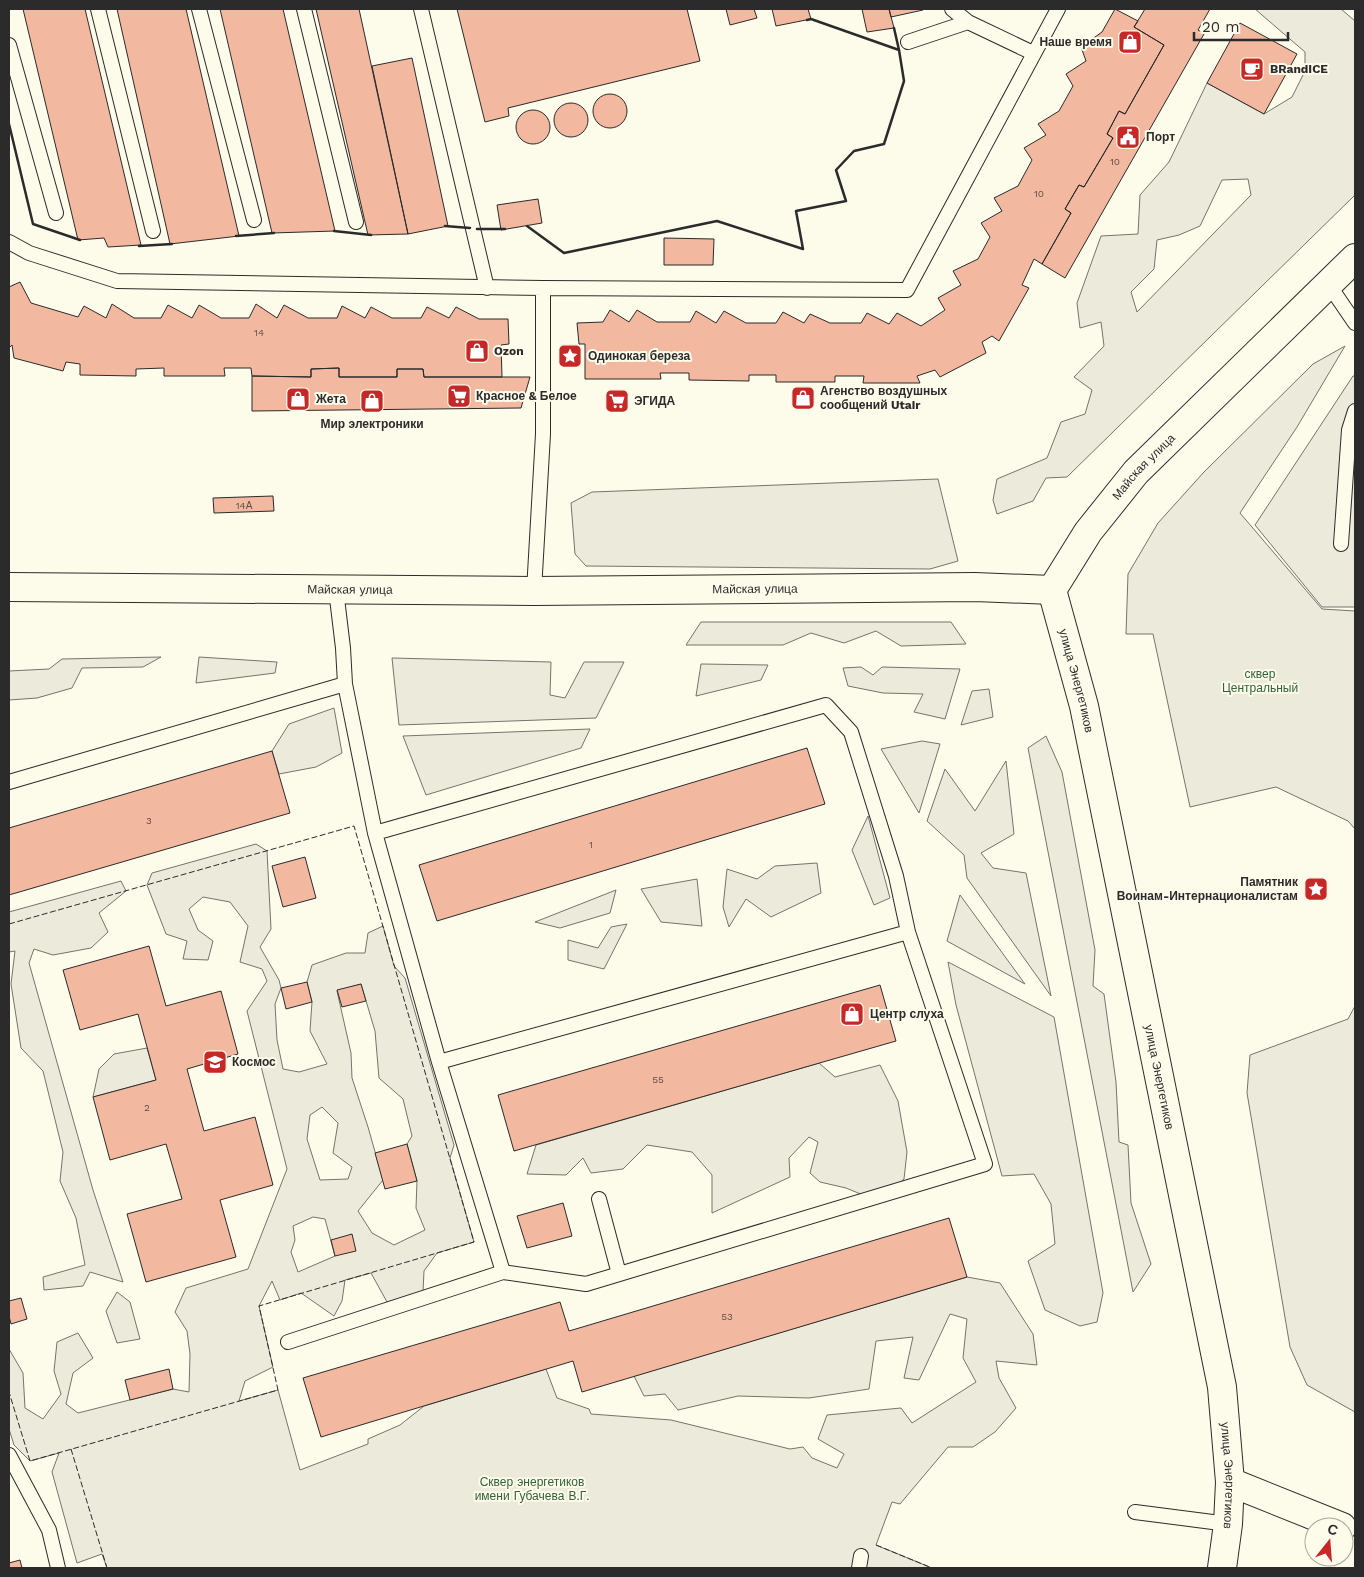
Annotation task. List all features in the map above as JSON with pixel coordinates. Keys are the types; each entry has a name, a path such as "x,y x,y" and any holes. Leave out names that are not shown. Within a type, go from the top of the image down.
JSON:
{"main road":[{"name":"Майская улица","path":"9,587 534,591 975,587 1052,590 1088,532 1136,472 1355,258"},
{"name":"улица Энергетиков","path":"1052,590 1084,706 1222,1386 1230,1482 1228,1524 1222,1568"},
{"path":"1230,1482 1318,1517"}],"lane":[{"path":"98,9 153,230"},
{"path":"199,9 254,220"},
{"path":"304,9 356,222"},
{"path":"421,9 487,288"},
{"path":"952,9 968,22 1033,53"},
{"path":"9,242 28,253 117,281 487,288 907,290 1058,9"},
{"path":"908,42 968,22"},
{"path":"9,44 56,213"},
{"path":"1329,285 1355,323"},
{"path":"534,591 543,434 543,288"},
{"path":"1341,544 1349,430 1355,411"},
{"path":"336,590 345,684 375,833 438,1062 503,1272"},
{"path":"9,782 345,684"},
{"path":"288,1342 503,1272 586,1284 985,1164 908,932 896,876 851,732 826,705 375,833"},
{"path":"438,1062 908,932"},
{"path":"599,1199 619,1274"},
{"path":"9,1455 48,1530 58,1568"},
{"path":"1135,1512 1228,1524"}],"green space":[{"path":"1255,9 1341,9 1355,21 1355,195 1067,477 1046,478 1033,501 997,514 993,500 997,479 1047,458 1061,422 1085,414 1092,390 1074,377 1104,346 1101,322 1080,328 1077,303 1101,236 1138,234 1140,195 1169,162 1207,83 1264,114 1292,97 1305,71 1305,52","holes":["1248,179 1251,195 1137,312 1131,292 1154,269 1157,240 1179,235 1200,226 1222,180"]},
{"name":"сквер Центральный","path":"1345,346 1297,427 1240,513 1322,609 1355,611 1355,829 1348,821 1276,787 1190,807 1153,634 1126,634 1128,574 1158,523 1204,472 1313,364"},
{"path":"938,479 958,561 930,569 586,566 575,554 571,503 592,492"},
{"path":"701,622 951,622 966,644 901,646 876,631 844,643 811,633 783,645 686,645"},
{"path":"161,657 143,667 82,668 72,688 37,698 9,700 9,671 49,669 62,659"},
{"path":"199,657 277,662 275,673 196,683"},
{"path":"392,658 551,662 550,695 565,698 584,662 624,662 596,718 399,725"},
{"path":"701,664 768,665 761,680 696,696"},
{"path":"861,667 873,675 882,667 960,669 945,719 914,712 923,694 883,693 848,686 843,668"},
{"path":"989,689 993,717 961,725 972,691"},
{"path":"334,708 342,753 316,767 279,774 272,751 289,724"},
{"path":"590,729 581,748 426,795 403,736"},
{"path":"1046,736 1062,772 1095,950 1093,986 1104,994 1116,1082 1119,1142 1128,1145 1131,1203 1151,1264 1133,1292 1028,748"},
{"path":"922,741 940,744 919,813 881,749"},
{"path":"1006,761 1014,834 981,853 993,868 1026,873 1051,996 967,878 964,855 927,821 945,769 975,811"},
{"path":"868,816 890,898 874,905 852,850"},
{"name":"Сквер энергетиков имени Губачева В.Г.","path":"256,844 267,851 271,929 260,947 279,980 281,988 275,1004 277,1040 283,1069 299,1072 327,1064 310,1031 312,1002 307,982 312,965 346,953 365,953 368,933 383,926 394,966 405,978 454,1145 450,1158 474,1242 437,1253 424,1271 423,1292 387,1302 371,1273 345,1280 342,1301 334,1316 301,1293 280,1300 272,1281 259,1306 273,1367 245,1381 239,1401 278,1390 300,1470 368,1444 368,1439 400,1425 424,1406 546,1369 557,1398 589,1409 591,1414 671,1420 790,1449 803,1447 812,1458 837,1468 844,1454 818,1439 827,1415 901,1408 912,1423 976,1382 963,1358 967,1319 950,1314 919,1380 904,1378 913,1337 876,1341 869,1389 809,1398 738,1396 678,1410 665,1394 644,1396 634,1376 967,1277 1000,1283 1033,1334 1037,1365 996,1361 999,1378 1016,1408 995,1432 973,1447 948,1447 900,1504 892,1502 876,1545 932,1568 107,1568 102,1554 77,1563 52,1472 59,1453 30,1461 14,1445 9,1429 9,1349 23,1373 25,1408 43,1419 61,1394 54,1371 57,1342 78,1333 93,1358 73,1373 66,1404 78,1413 173,1389 189,1392 190,1354 187,1331 175,1312 186,1288 248,1269 287,1169 247,1011 267,981 262,969 240,962 248,926 230,902 203,897 189,909 198,930 213,941 208,960 183,959 187,941 166,934 147,885 152,873","holes":["361,984 375,1031 379,1078 403,1099 412,1136 407,1144 417,1181 416,1208 425,1230 394,1245 372,1233 358,1211 383,1180 352,1078 351,1053 337,991","322,1107 338,1123 333,1153 352,1167 348,1179 320,1180 307,1139 310,1115","313,1217 325,1219 335,1256 298,1272 291,1252 295,1240 293,1226"]},
{"path":"817,863 821,893 771,917 746,899 729,927 723,907 727,869 757,879 775,866"},
{"path":"697,879 702,926 661,922 641,889"},
{"path":"121,881 126,891 99,913 108,932 91,948 53,955 34,949 29,963 93,1190 123,1282 90,1272 83,1286 44,1290 43,1277 85,1265 76,1218 60,1181 63,1152 43,1071 21,1048 11,984 15,951 9,952 9,912"},
{"path":"616,890 610,913 560,928 535,922"},
{"path":"960,895 1025,984 947,941"},
{"path":"627,924 604,969 568,960 568,940 598,948 611,927"},
{"path":"948,962 1054,1017 1103,1293 1097,1322 1080,1326 1045,1310 1028,1261 1055,1244 1051,1204 1034,1174 1002,1176 956,1005"},
{"path":"1355,1006 1355,1412 1307,1385 1290,1347 1247,1093 1250,1055 1348,1019"},
{"path":"147,1048 156,1080 93,1097 99,1069 114,1054"},
{"path":"819,1063 835,1077 880,1065 898,1101 907,1152 904,1179 880,1202 846,1188 820,1182 810,1173 818,1142 809,1137 789,1158 790,1177 712,1213 712,1175 692,1152 647,1145 623,1169 591,1173 583,1158 566,1175 527,1174 536,1145"},
{"path":"117,1292 130,1302 140,1339 117,1343 106,1311"}],"shaded area":[{"path":"1353,376 1355,376 1355,607 1322,607 1255,525"}],"building":[{"path":"23,9 85,9 141,245 108,247 104,238 78,240"},
{"path":"117,9 186,9 239,236 170,244"},
{"path":"220,9 283,9 335,231 272,233"},
{"path":"316,9 359,9 408,234 368,235"},
{"path":"457,9 687,9 700,61 508,108 509,116 485,122"},
{"path":"726,9 754,9 757,18 730,25"},
{"path":"772,9 808,9 811,19 776,26"},
{"path":"862,9 889,9 894,28 867,32"},
{"path":"889,9 923,9 923,10 891,17"},
{"path":"1115,9 1138,21 1134,27 1164,45 1125,114 1119,111 1107,134 1113,138 1084,187 1079,185 1065,209 1071,213 1042,264 1034,259 1022,285 1029,288 999,341 992,336 982,342 986,353 940,377 935,370 917,376 920,383 863,383 864,376 835,376 835,382 776,382 776,375 749,375 749,381 689,380 689,373 660,373 661,379 585,379 585,344 579,344 577,323 603,322 610,310 629,322 637,310 657,322 690,322 696,311 716,323 724,311 746,323 776,323 783,312 804,323 810,314 830,323 861,323 867,313 889,324 897,313 921,326 945,310 938,298 961,285 953,271 978,259 990,237 981,223 1002,211 994,198 1018,186 1032,160 1024,148 1046,135 1038,124 1059,111 1073,86 1066,74 1086,61 1081,47 1102,32"},
{"path":"1145,9 1210,9 1198,30 1204,34 1065,278 1042,264 1071,213 1065,209 1079,185 1084,187 1113,138 1107,134 1119,111 1125,114 1164,45 1134,27"},
{"name":"BRandICE","path":"1240,23 1297,54 1264,114 1207,83"},
{"path":"412,58 448,226 408,234 372,66"},
{"path":"610,94 617,95 622,99 626,104 626,118 622,123 617,127 610,128 603,127 598,123 594,118 593,111 594,104 598,99 603,95"},
{"path":"571,103 578,104 583,108 587,113 587,127 583,132 578,136 571,137 564,136 559,132 555,127 554,120 555,113 559,108 564,104"},
{"path":"533,110 540,111 545,115 549,120 549,134 545,139 540,143 533,144 526,143 521,139 517,134 516,127 517,120 521,115 526,111"},
{"path":"538,199 542,223 501,230 497,205"},
{"path":"664,238 714,239 713,265 664,265"},
{"path":"20,282 31,303 78,317 84,306 106,318 112,304 134,318 161,318 168,305 192,318 199,305 221,318 249,318 256,304 277,318 284,305 308,318 337,318 342,306 365,318 371,307 392,318 421,318 427,307 449,318 456,307 479,319 508,319 509,344 501,345 502,377 424,377 423,369 397,369 397,377 339,377 339,368 311,369 311,377 252,376 251,368 224,368 225,376 164,376 164,368 136,369 136,376 80,375 80,364 66,362 63,371 14,358 12,345 9,348 9,287"},
{"path":"339,368 339,377 397,377 397,369 423,369 424,377 530,377 521,408 252,411 252,376 311,377 311,369"},
{"path":"273,496 274,511 214,513 213,498"},
{"path":"807,748 825,804 437,921 419,865"},
{"path":"272,751 290,813 9,895 9,828"},
{"path":"305,857 316,898 283,907 272,866"},
{"path":"149,946 166,1006 221,991 238,1054 187,1069 204,1131 255,1117 273,1185 220,1200 236,1257 146,1282 127,1214 182,1199 166,1144 110,1160 93,1097 156,1080 138,1014 80,1030 63,970"},
{"path":"307,982 312,1002 286,1009 281,988"},
{"path":"361,984 366,1001 342,1007 337,990"},
{"path":"880,985 896,1041 514,1151 498,1095"},
{"path":"407,1144 417,1181 385,1189 375,1153"},
{"path":"563,1203 572,1236 527,1248 517,1216"},
{"path":"949,1218 967,1277 582,1392 573,1361 321,1437 303,1378 560,1302 569,1331"},
{"path":"352,1234 356,1251 335,1256 331,1240"},
{"path":"21,1298 27,1319 11,1324 9,1301"},
{"path":"169,1369 173,1389 130,1400 125,1380"},
{"path":"20,1560 22,1568 9,1568 9,1563"}],"fence":[{"path":"9,924 354,826 474,1242 259,1306 278,1390 30,1461 9,1392"},
{"path":"71,1449 107,1568"},
{"path":"876,1545 932,1568"}],"wall":[{"path":"527,226 564,253 717,221 803,249 796,211 846,201 836,170 854,151 884,144 904,81 899,50 811,19 807,20"},
{"path":"894,28 899,50"},
{"path":"9,124 33,224 80,240"},
{"path":"445,226 470,228"},
{"path":"477,229 505,229"},
{"path":"334,231 371,235"},
{"path":"236,236 274,233"},
{"path":"139,246 172,244"}],"place":[{"name":"Наше время","path":"1130,42"},
{"name":"BRandICE","path":"1252,69"},
{"name":"Порт","path":"1128,137"},
{"name":"Ozon","path":"477,351"},
{"name":"Одинокая береза","path":"570,356"},
{"name":"Красное & Белое","path":"459,396"},
{"name":"Агенство воздушных сообщений Utair","path":"803,398"},
{"name":"Жета","path":"298,399"},
{"name":"Мир электроники","path":"372,401"},
{"name":"ЭГИДА","path":"617,401"},
{"name":"Памятник Воинам-Интернационалистам","path":"1316,889"},
{"name":"Центр слуха","path":"852,1014"},
{"name":"Космос","path":"215,1062"}]}
